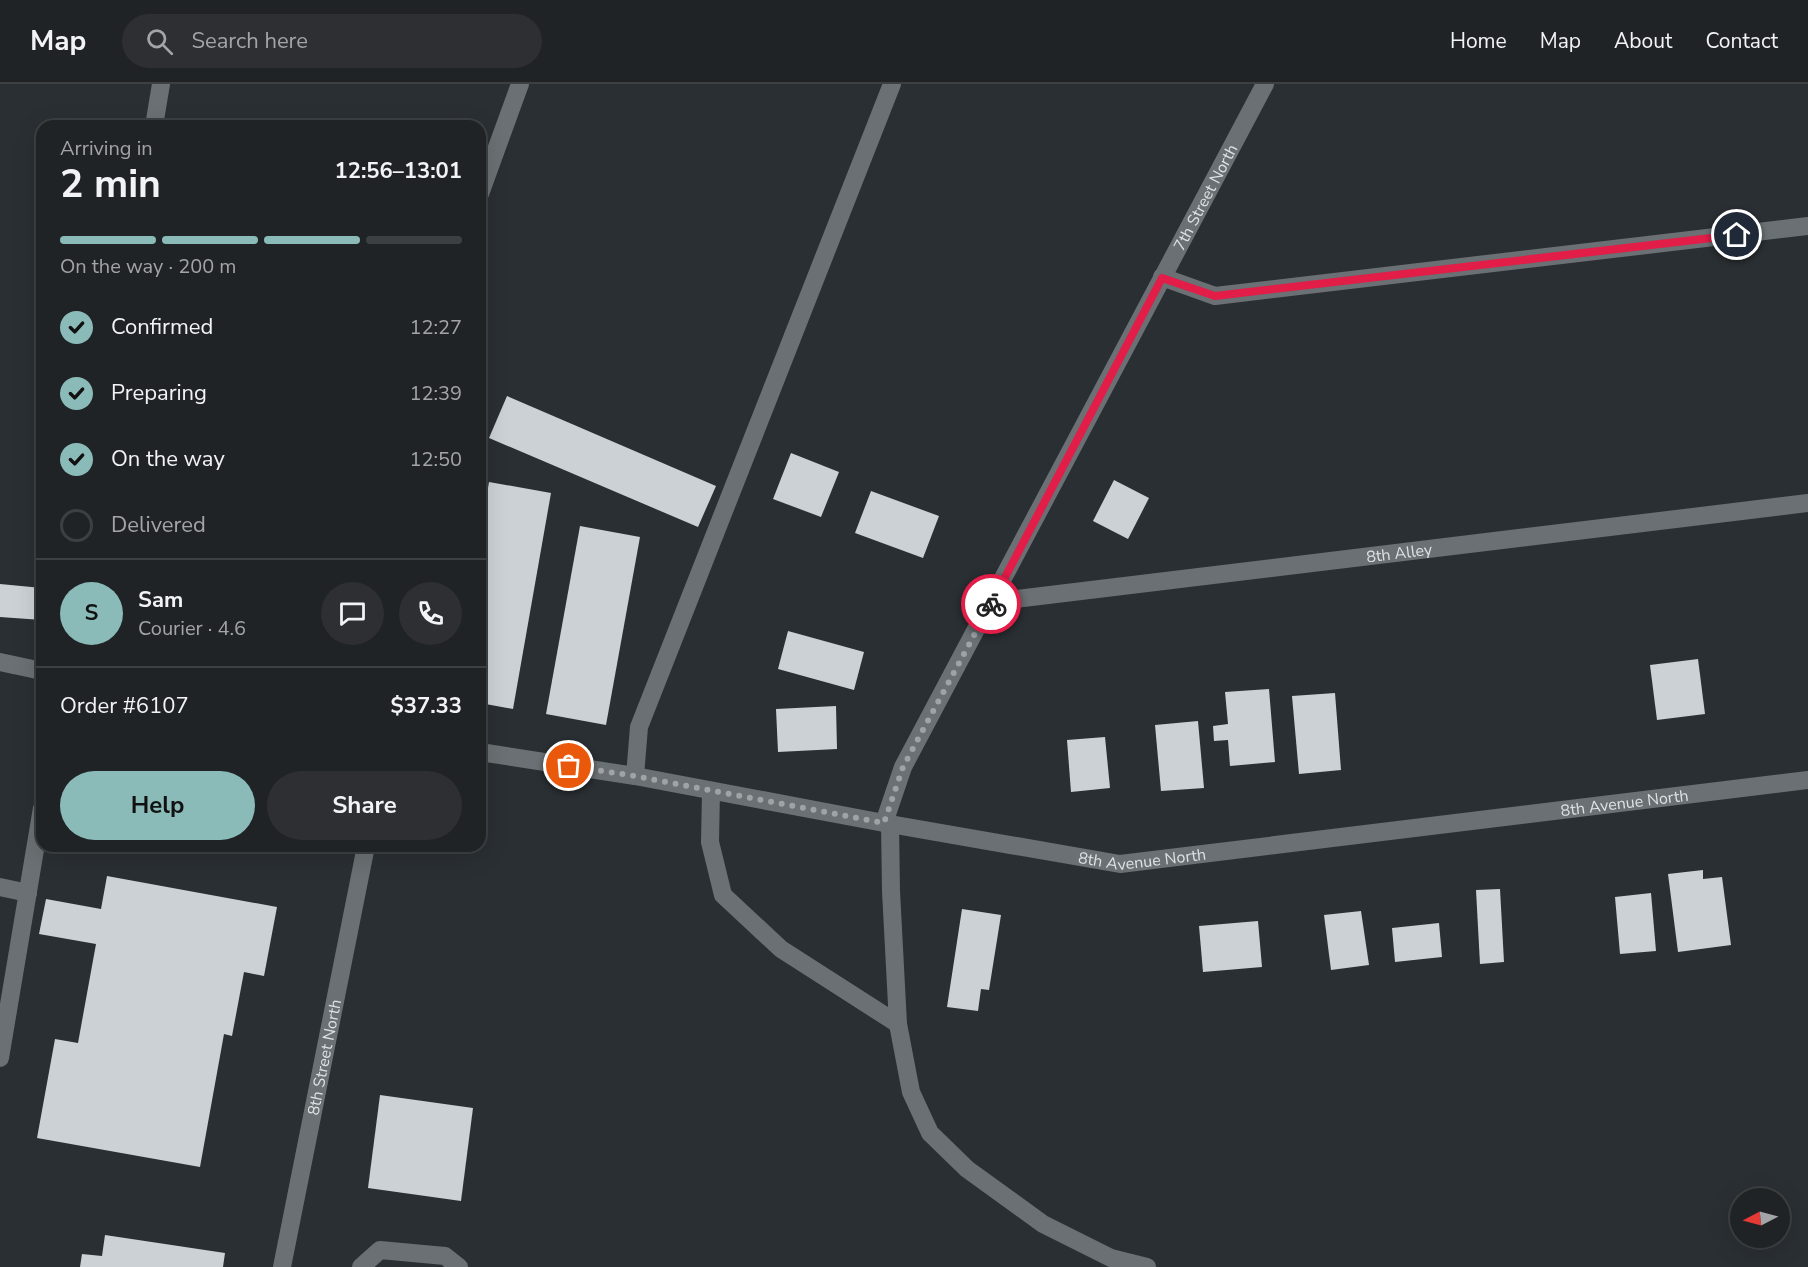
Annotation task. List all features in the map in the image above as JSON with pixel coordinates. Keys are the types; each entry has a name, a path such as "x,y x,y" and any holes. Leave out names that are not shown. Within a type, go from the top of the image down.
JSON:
{"street":[{"path":"155,120 161,84"},
{"path":"486,178 520,84"},
{"path":"635,776 639,727 892,84"},
{"name":"7th Street North","path":"1147,1267 1111,1258 1043,1224 967,1169 930,1133 911,1092 898,1024 887,824 903,767 1265,84"},
{"path":"1162,278 1215,296 1808,226"},
{"name":"8th Alley","path":"991,602 1808,503"},
{"path":"0,662 36,669"},
{"name":"8th Avenue North","path":"486,753 635,776 887,824 1120,864 1808,780"},
{"path":"711,791 710,842 723,895 781,949 898,1024"},
{"path":"0,1058 6,984 28,893 36,844"},
{"name":"8th Street North","path":"282,1267 365,852"},
{"path":"0,887 28,893"},
{"path":"361,1267 380,1250 445,1256 459,1267"}],"building":[{"path":"507,396 716,486 698,527 489,438"},
{"path":"791,453 839,472 821,517 773,499"},
{"path":"1114,480 1149,498 1128,539 1093,521"},
{"path":"489,482 551,493 513,709 486,704 486,500"},
{"path":"871,491 939,516 923,558 855,533"},
{"path":"580,526 640,537 606,725 546,714"},
{"path":"0,584 36,587 36,620 0,617"},
{"path":"788,631 864,652 854,690 778,669"},
{"path":"1698,659 1705,714 1657,720 1650,665"},
{"path":"1269,689 1275,762 1230,766 1228,740 1214,741 1213,726 1228,724 1225,692"},
{"path":"1335,693 1341,770 1299,774 1292,696"},
{"path":"836,706 837,749 778,752 776,709"},
{"path":"1198,721 1204,788 1161,791 1155,725"},
{"path":"1105,737 1110,788 1071,792 1067,740"},
{"path":"1703,870 1703,879 1722,877 1731,945 1678,952 1668,874"},
{"path":"107,876 277,907 264,976 244,972 232,1036 224,1034 200,1167 37,1138 55,1039 78,1043 96,944 39,934 46,899 101,909"},
{"path":"1500,889 1504,962 1480,964 1476,890"},
{"path":"1651,893 1656,951 1620,954 1615,897"},
{"path":"962,909 1001,915 989,990 981,989 978,1011 947,1007"},
{"path":"1361,911 1369,965 1331,970 1324,915"},
{"path":"1258,921 1262,967 1203,972 1199,926"},
{"path":"1439,923 1442,957 1395,962 1392,928"},
{"path":"380,1095 473,1108 461,1201 368,1188"},
{"path":"105,1235 225,1253 223,1267 80,1267 82,1254 102,1256"}],"way so far":[{"path":"569,766 635,776 884,823 903,767 991,604"}],"route":[{"path":"991,604 1162,278 1215,296 1737,235"}]}
